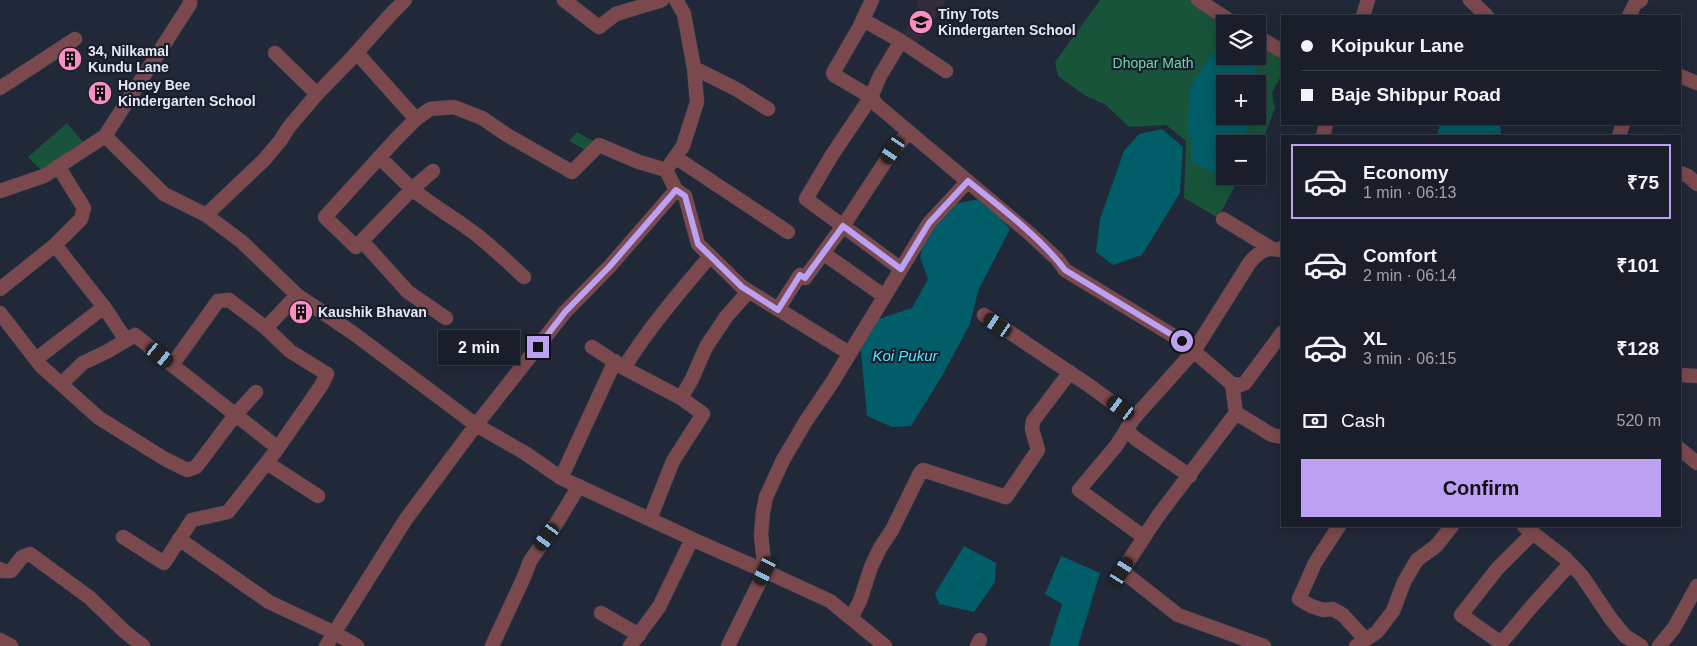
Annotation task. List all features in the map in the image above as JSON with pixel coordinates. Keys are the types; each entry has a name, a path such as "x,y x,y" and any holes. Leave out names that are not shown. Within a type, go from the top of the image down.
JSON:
{"street":[{"path":"0,191 44,176 105,136 190,4 190,0"},
{"path":"206,215 264,160 317,94 405,0"},
{"path":"564,0 599,27 616,14 662,0"},
{"path":"666,170 683,146 697,102 694,68 684,14 676,0"},
{"path":"872,0 863,20 834,70 834,75 871,97 877,105 1029,233 1057,259 1065,270 1182,341 1232,384 1240,385 1245,383 1281,334"},
{"path":"1198,0 1220,15"},
{"path":"1363,15 1368,0"},
{"path":"1470,0 1486,15"},
{"path":"1629,15 1634,4 1641,0"},
{"path":"863,20 901,40 946,71"},
{"path":"0,88 75,39"},
{"path":"901,40 880,76 871,97 832,155 806,199 901,269"},
{"path":"1266,42 1281,51"},
{"path":"274,53 317,94"},
{"path":"357,53 416,118"},
{"path":"694,68 736,89 768,109"},
{"path":"1681,76 1697,83"},
{"path":"433,171 412,189 356,247 325,217 416,118 430,109 454,107 482,118 507,135 572,172 599,145 639,162 666,170 676,190 685,196 698,244 742,287 849,353"},
{"path":"778,310 800,275 805,278 843,226 893,150 909,132"},
{"path":"105,136 164,194 206,215 242,242 297,294 353,333 476,425 561,478 830,600 885,646"},
{"path":"379,157 412,189 478,236 524,277"},
{"path":"675,157 788,232"},
{"path":"0,289 55,244 81,219 84,208 58,166"},
{"path":"1681,173 1688,176 1697,184"},
{"path":"728,646 765,571 760,535 766,497 783,460 929,223 968,181"},
{"path":"326,646 406,519 476,425 565,312 610,266 676,190"},
{"path":"1223,219 1276,248"},
{"path":"362,241 408,292 446,318"},
{"path":"55,244 104,307 126,340"},
{"path":"1144,537 1079,490 1116,446 1130,424 1194,351 1250,262 1259,252 1276,248"},
{"path":"823,253 884,296"},
{"path":"561,478 620,365 710,256"},
{"path":"680,398 692,379 706,347 726,317 749,291"},
{"path":"266,328 297,294"},
{"path":"123,536 164,563 192,520 228,512 278,448 321,386 327,374 290,351 266,328 229,300 218,302 172,365"},
{"path":"36,360 104,307"},
{"path":"0,312 41,366 99,418 165,459 187,470 196,468 236,414 256,392"},
{"path":"984,315 1070,372 1130,424 1136,439 1190,476"},
{"path":"60,384 82,364 135,334 278,448"},
{"path":"592,347 620,365 680,398 703,414 673,461 650,519"},
{"path":"850,618 860,601 877,554 892,530 920,473 923,470 1006,497 1038,450 1032,430 1033,421 1070,372"},
{"path":"1681,375 1697,376"},
{"path":"1232,384 1236,413 1158,516 1122,571 1178,615 1264,646"},
{"path":"1236,413 1272,435 1281,437"},
{"path":"1681,450 1697,463"},
{"path":"267,463 318,496"},
{"path":"492,646 530,561 556,524 579,486"},
{"path":"1338,527 1315,563 1299,599 1311,606 1323,610 1332,609 1343,615 1360,643 1376,632 1393,611 1404,582 1417,560 1436,546 1451,527"},
{"path":"1570,564 1502,643 1461,615 1529,530 1570,564 1582,576 1611,619 1626,636 1641,646"},
{"path":"179,539 269,602 335,633 357,646"},
{"path":"630,646 659,607 692,539"},
{"path":"0,569 11,571 22,557 30,554 90,598 124,640 143,646"},
{"path":"1660,646 1674,628 1697,586"},
{"path":"601,613 639,635"},
{"path":"0,640 11,646"}],"shaded area":[{"name":"Tiny Tots Kindergarten School","path":"918,0 946,0 917,44 902,34 918,10"}],"green space":[{"name":"Dhopar Math","path":"1100,0 1192,0 1216,17 1216,65 1266,65 1266,48 1281,58 1281,76 1272,93 1275,108 1265,135 1216,135 1216,185 1235,185 1220,214 1215,216 1184,198 1186,141 1166,125 1129,127 1106,105 1086,96 1058,76 1055,62"},
{"path":"67,123 83,142 43,172 28,157"},
{"path":"577,132 595,142 587,151 569,141"}],"water":[{"path":"1216,54 1216,65 1251,65 1258,71 1257,75 1216,75 1216,125 1247,125 1245,135 1216,135 1216,173 1214,173 1191,161 1191,138 1187,130 1190,88 1211,55"},
{"path":"1440,125 1500,125 1501,135 1437,135"},
{"path":"1162,129 1183,147 1180,193 1142,255 1113,265 1096,252 1100,219 1124,151 1139,134"},
{"name":"Koi Pukur","path":"979,199 998,215 1010,229 978,291 970,324 942,376 911,426 892,427 867,416 860,342 879,319 912,308 928,279 920,257 925,238 954,204"},
{"path":"964,546 996,563 995,582 974,612 939,604 935,594"},
{"path":"1061,556 1100,573 1078,646 1049,646 1062,604 1045,594"}],"place":[{"name":"Tiny Tots Kindergarten School","path":"921,22"},
{"name":"34, Nilkamal Kundu Lane","path":"70,59"},
{"name":"Honey Bee Kindergarten School","path":"100,93"},
{"name":"Kaushik Bhavan","path":"301,312"}],"route":[{"path":"538,347 565,312 610,266 676,190 685,196 698,244 742,287 778,310 800,275 805,278 843,226 901,269 929,223 968,181 1029,233 1057,259 1065,270 1182,341"}]}
